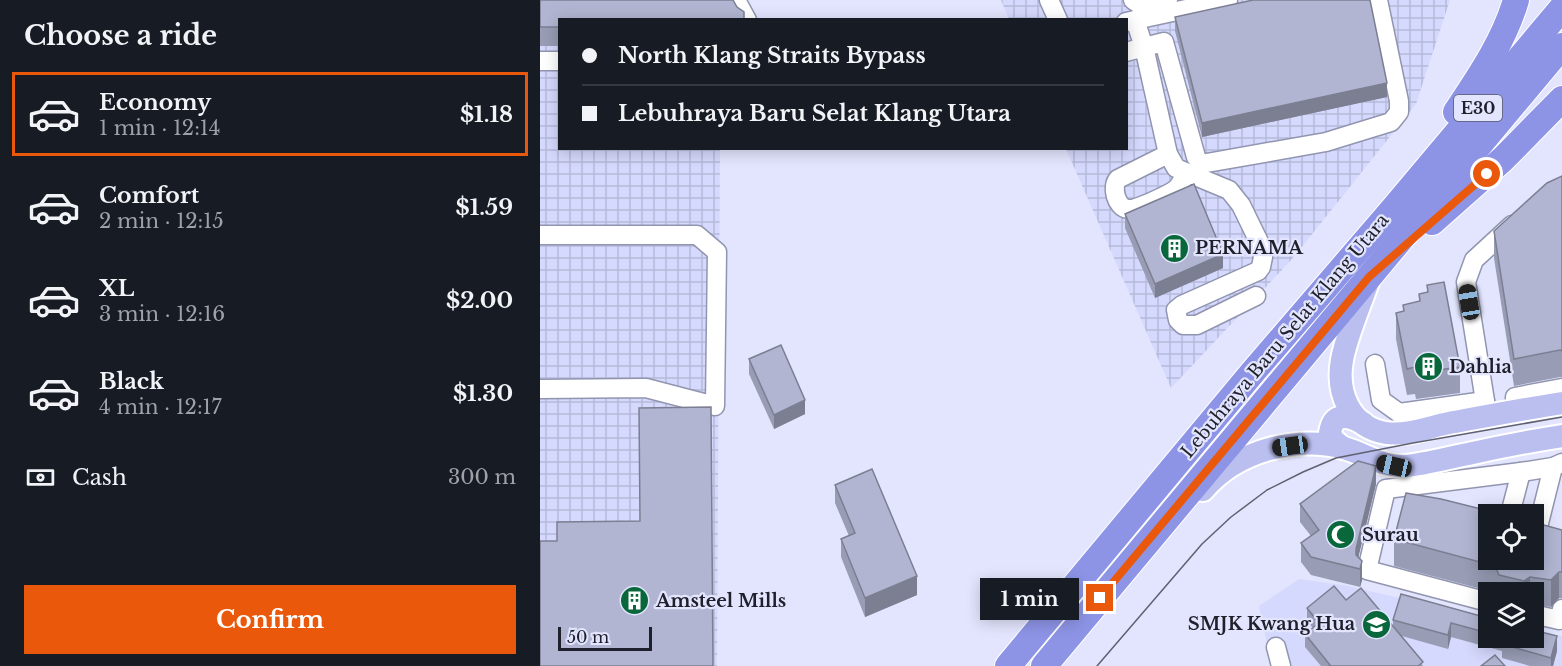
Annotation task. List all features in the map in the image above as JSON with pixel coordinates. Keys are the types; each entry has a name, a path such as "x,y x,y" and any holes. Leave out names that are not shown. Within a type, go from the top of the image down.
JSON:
{"highway":[{"path":"1394,208 1416,170 1488,65 1512,15 1516,0"},
{"name":"Lebuhraya Baru Selat Klang Utara","path":"1008,666 1252,373 1562,8"},
{"name":"Lebuhraya Baru Selat Klang Utara","path":"1044,666 1562,46"},
{"name":"E30","path":"1369,277 1503,159 1562,99"}],"main road":[{"path":"1362,423 1346,406 1342,394 1342,360 1369,277"},
{"path":"1343,448 1330,433 1335,420 1340,416 1348,416 1374,430 1399,433 1485,408 1515,410 1562,403"},
{"path":"1114,580 1169,530 1208,483 1234,462 1251,454 1305,444 1343,448 1380,463 1394,466 1562,436"}],"lane":[{"path":"736,0 746,18"},
{"path":"1049,0 1057,18"},
{"path":"1132,0 1139,4 1168,0"},
{"path":"1228,0 1131,21 1135,49 1168,154 1176,168 1229,190 1241,205 1260,244 1263,257 1258,271 1182,305 1176,310 1178,321 1183,325 1197,325 1256,296"},
{"path":"1156,16 1196,157 1201,164 1326,142 1391,122 1399,112 1399,100 1378,0"},
{"path":"1135,49 1164,42"},
{"path":"540,61 558,61"},
{"path":"1168,154 1114,183 1113,189 1123,207 1136,208 1172,191 1179,186 1186,173"},
{"path":"1375,364 1381,400 1399,413 1485,408 1466,282 1473,260 1524,215"},
{"path":"540,235 697,235 717,252 715,406 646,388 540,389"},
{"path":"1515,410 1515,397 1562,388"},
{"path":"1478,599 1367,570 1389,504 1386,489 1521,472 1557,465 1544,506"},
{"path":"1513,504 1521,472"},
{"path":"1544,617 1559,620 1562,609"},
{"path":"1276,647 1281,666"}],"shaded area":[{"path":"540,0 558,18 558,150 720,150 717,666 540,666"},
{"path":"1001,0 1450,0 1416,104 1293,258 1171,388 1066,150 1128,150 1128,18 1009,18"},
{"name":"SMJK Kwang Hua","path":"1299,579 1348,586 1478,617 1478,648 1544,648 1544,632 1562,636 1562,666 1272,666 1259,606"}],"building":[{"path":"540,0 733,0 744,12 744,18 558,18 558,27 540,27"},
{"path":"1253,0 1370,0 1387,83 1202,123 1175,17"},
{"path":"1562,176 1562,351 1514,359 1494,231 1547,183"},
{"name":"PERNAMA","path":"1194,184 1223,254 1155,284 1125,214"},
{"path":"1444,282 1460,367 1416,373 1415,367 1407,369 1396,313 1404,311 1403,305 1420,301 1419,294 1428,292 1427,285"},
{"path":"781,345 805,400 774,415 749,359"},
{"name":"Amsteel Mills","path":"711,407 713,666 540,666 540,541 557,541 557,522 640,521 639,408"},
{"name":"Surau","path":"1358,461 1376,466 1356,549 1356,555 1362,561 1360,569 1311,557 1301,543 1319,530 1300,504"},
{"path":"872,469 917,576 865,598 841,539 855,533 835,485"},
{"path":"1406,493 1478,508 1478,562 1394,539"},
{"path":"1544,525 1562,530 1562,572 1551,580 1530,577 1524,581 1499,575 1497,570 1544,570"},
{"path":"1334,586 1346,600 1361,588 1423,662 1418,666 1329,666 1305,634 1319,623 1307,608"},
{"path":"1401,594 1478,615 1478,630 1451,623 1448,635 1393,620"},
{"path":"1544,633 1557,636 1551,658 1516,648 1544,648"},
{"path":"1495,655 1505,666 1481,666"}],"tram line":[{"path":"1097,666 1202,544 1231,517 1267,490 1336,458 1562,417"}],"place":[{"name":"PERNAMA","path":"1174,248"},
{"name":"Dahlia","path":"1428,367"},
{"name":"Surau","path":"1341,535"},
{"name":"Amsteel Mills","path":"635,601"},
{"name":"SMJK Kwang Hua","path":"1376,624"}],"route":[{"path":"1100,598 1369,277 1487,174"}]}
